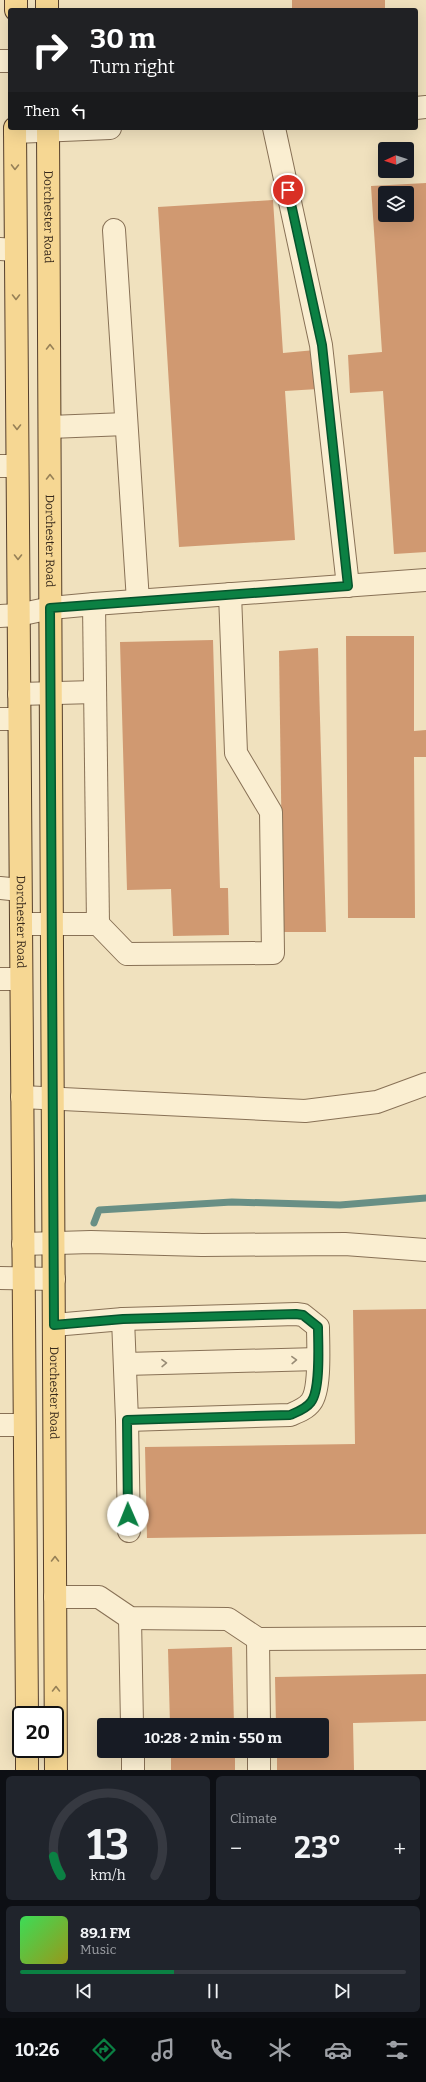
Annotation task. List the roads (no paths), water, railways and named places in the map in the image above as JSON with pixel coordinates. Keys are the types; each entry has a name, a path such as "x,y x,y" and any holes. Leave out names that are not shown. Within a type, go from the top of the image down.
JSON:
{"main road":[{"name":"Dorchester Road","path":"15,130 8,250 9,615 19,694 10,719 10,889 21,924 27,1706"},
{"name":"Dorchester Road","path":"48,130 56,1770"},
{"path":"27,1758 27,1770"}],"street":[{"path":"15,130 48,130"},
{"path":"274,130 322,345 348,586"},
{"path":"114,230 138,601"},
{"path":"50,427 126,424"},
{"path":"9,615 50,608 94,604 426,580"},
{"path":"94,604 98,924 127,954 273,953 271,812 236,753 230,594"},
{"path":"19,694 95,692"},
{"path":"21,924 98,924"},
{"path":"0,979 21,979"},
{"path":"22,1097 305,1111 377,1102 426,1084"},
{"path":"23,1244 91,1242 202,1245 345,1244 426,1250"},
{"path":"0,1278 54,1279"},
{"path":"54,1325 123,1319 303,1315 318,1327 318,1359 315,1394 305,1408 290,1415 127,1420"},
{"path":"123,1319 129,1531"},
{"path":"125,1364 318,1359"},
{"path":"0,1425 24,1425"},
{"path":"55,1597 99,1597 130,1618 228,1619 258,1639 426,1638"},
{"path":"130,1618 132,1718"},
{"path":"258,1639 259,1718"},
{"path":"132,1758 133,1770"},
{"path":"259,1758 259,1770"}],"waterway":[{"path":"94,1223 99,1210 232,1202 340,1205 426,1198"}]}
